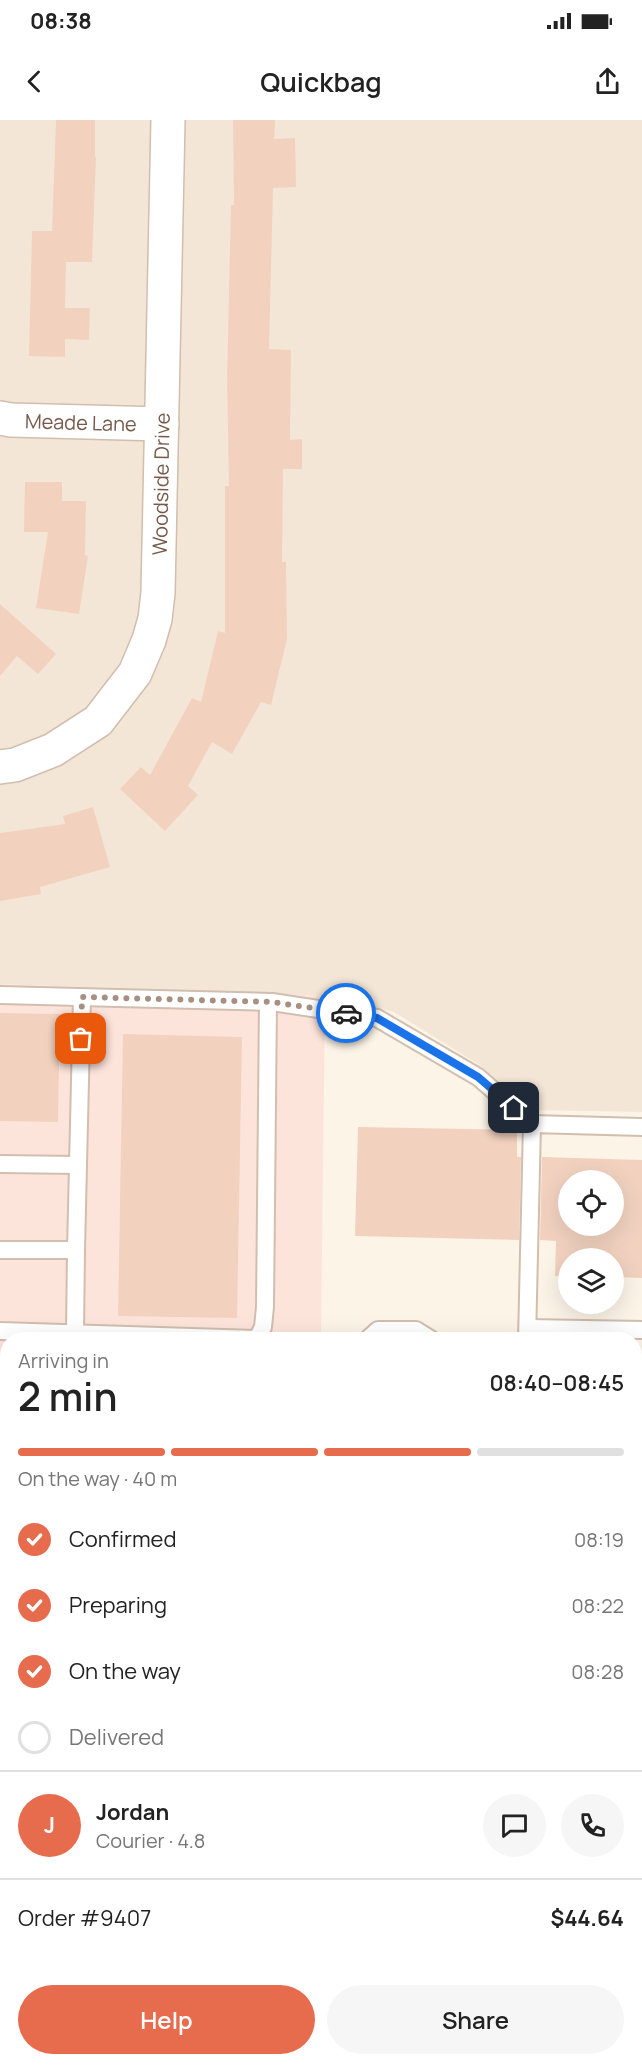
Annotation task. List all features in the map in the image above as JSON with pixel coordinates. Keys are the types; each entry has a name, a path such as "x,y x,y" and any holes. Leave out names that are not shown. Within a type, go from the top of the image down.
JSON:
{"street":[{"name":"Woodside Drive","path":"0,767 15,765 53,750 98,721 135,673 149,640 157,602 168,120"},
{"name":"Meade Lane","path":"0,418 162,424"}],"lane":[{"path":"0,995 268,1002 377,1018 478,1077 532,1124 642,1127"},
{"path":"75,1332 82,997"},
{"path":"260,1332 265,1307 268,1002"},
{"path":"527,1332 532,1124"},
{"path":"0,1164 78,1165"},
{"path":"0,1250 76,1250"},
{"path":"376,1332 378,1330 416,1330 419,1332"},
{"path":"584,1332 642,1330"},
{"path":"0,1331 25,1332"}],"shaded area":[{"path":"0,120 642,120 642,1112 532,1110 478,1064 394,1012 325,996 0,984"},
{"path":"0,984 325,996 321,1332 0,1332"}],"building":[{"path":"56,120 95,120 92,262 66,262 65,308 90,308 89,340 65,339 65,357 29,356 32,231 52,231"},
{"path":"233,120 275,120 274,139 295,138 296,187 273,188 269,349 291,350 290,440 302,439 302,469 283,469 282,562 286,562 287,639 271,705 261,702 232,754 212,742 188,786 198,795 165,831 120,789 141,767 150,775 192,698 201,702 218,631 225,633 225,486 229,486 227,379 231,205 234,205"},
{"path":"25,482 62,482 62,501 86,501 85,555 88,556 79,614 36,608 48,532 24,532"},
{"path":"0,604 56,654 38,674 17,656 0,676"},
{"path":"93,807 110,867 40,887 41,894 0,901 0,833 65,824 63,816"},
{"path":"0,1013 60,1014 58,1122 0,1121"},
{"path":"123,1034 242,1037 237,1318 118,1316"},
{"path":"358,1127 517,1130 517,1157 521,1157 519,1240 355,1236"},
{"path":"542,1157 642,1160 642,1278 624,1277 624,1248 558,1248 558,1276 555,1276 556,1241 540,1240"}],"way so far":[{"path":"81,1039 82,997 272,1002 346,1013"}],"route":[{"path":"346,1013 377,1018 478,1077 514,1108"}]}
